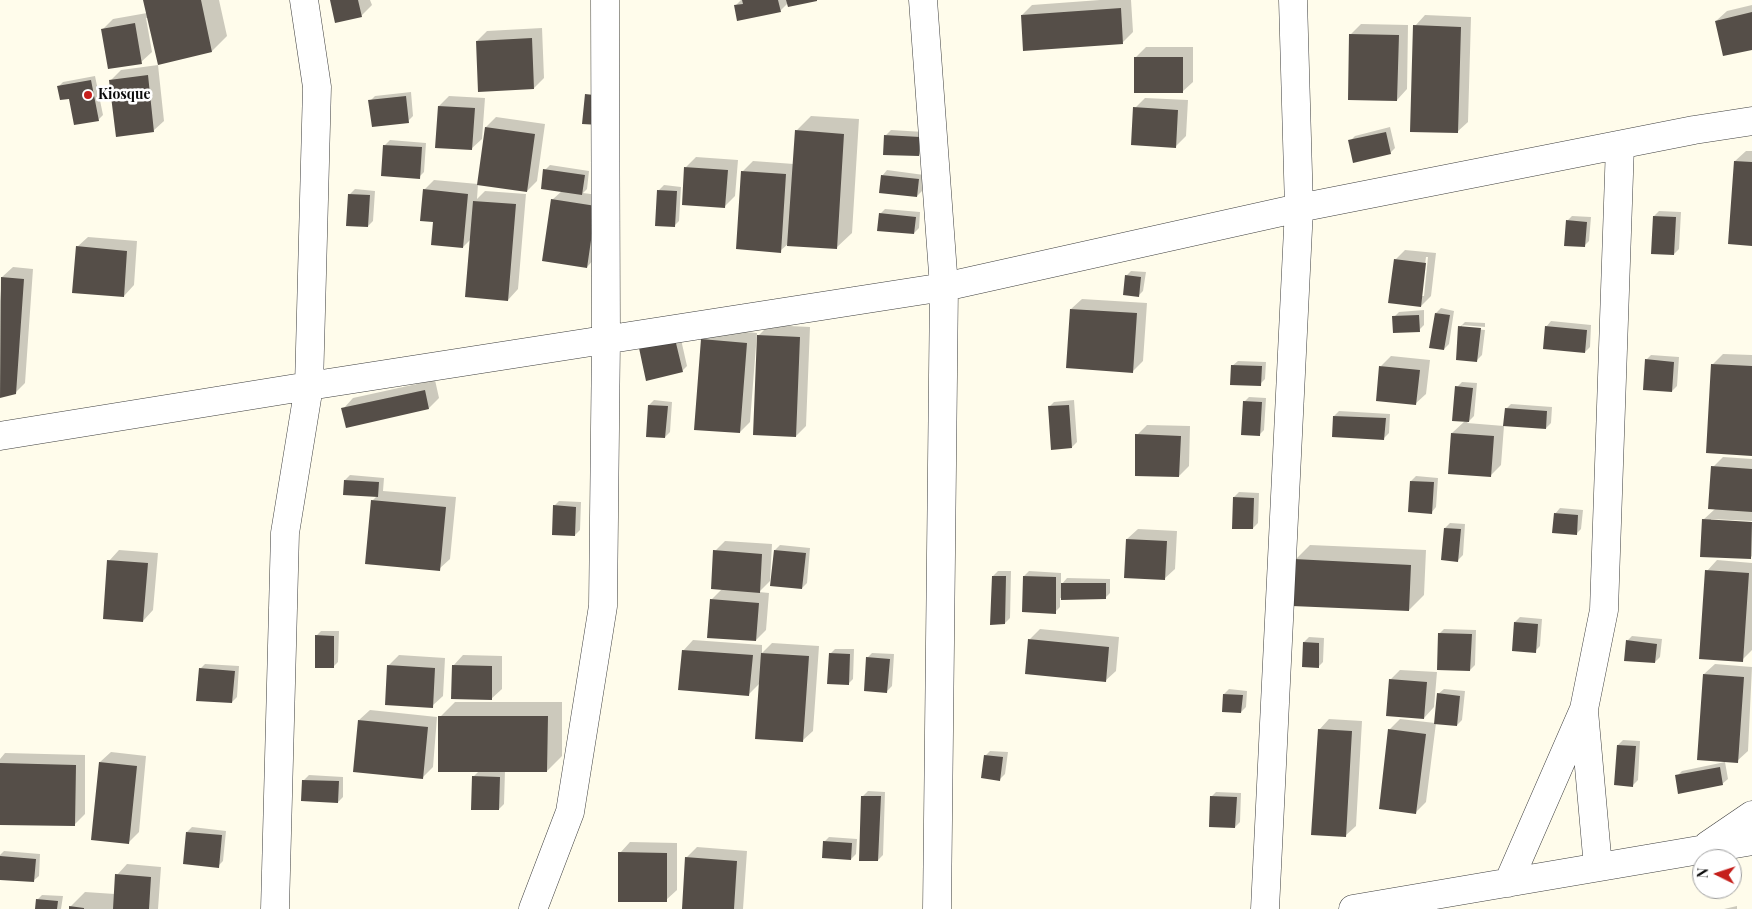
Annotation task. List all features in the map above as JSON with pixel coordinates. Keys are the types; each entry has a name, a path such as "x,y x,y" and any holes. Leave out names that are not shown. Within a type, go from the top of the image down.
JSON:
{"street":[{"path":"275,909 284,533 309,386 317,87 304,0"},
{"path":"533,909 570,812 603,606 606,340 605,0"},
{"path":"923,0 944,287 937,909"},
{"path":"1265,909 1299,208 1293,0"},
{"path":"0,436 944,287 1299,208 1694,130 1752,121"},
{"path":"1508,882 1584,709 1604,610 1620,145"},
{"path":"1584,709 1598,867"},
{"path":"1701,849 1752,815"},
{"path":"1706,849 1752,841"},
{"path":"1353,909 1692,851"}],"building":[{"path":"143,0 201,0 212,52 158,65"},
{"path":"330,0 358,0 362,17 335,23"},
{"path":"742,0 778,0 781,12 737,21 734,5 743,4"},
{"path":"786,0 817,0 817,1 788,7"},
{"path":"1121,8 1123,44 1023,51 1021,15"},
{"path":"1752,12 1752,50 1723,56 1715,21"},
{"path":"135,23 142,64 108,69 101,29"},
{"path":"1413,25 1461,27 1458,133 1410,132"},
{"path":"1349,34 1399,35 1397,101 1348,100"},
{"path":"532,38 534,89 478,92 476,41"},
{"path":"1134,57 1183,57 1183,93 1134,93"},
{"path":"148,75 154,132 116,137 109,80"},
{"path":"91,80 99,121 74,125 69,99 60,100 57,86"},
{"path":"585,94 603,96 600,125 582,124"},
{"path":"406,96 409,123 372,127 368,100"},
{"path":"438,106 475,108 472,150 435,148"},
{"path":"1133,107 1178,110 1176,148 1131,145"},
{"path":"485,127 535,134 527,192 477,185"},
{"path":"795,130 844,134 837,249 787,246"},
{"path":"1386,132 1391,154 1353,163 1348,140"},
{"path":"884,135 920,137 919,156 883,155"},
{"path":"383,145 422,147 420,179 381,176"},
{"path":"1734,161 1752,162 1752,246 1728,244"},
{"path":"684,167 728,170 725,208 682,205"},
{"path":"543,169 585,175 582,195 541,189"},
{"path":"741,171 786,174 781,253 736,249"},
{"path":"881,175 919,179 917,197 879,193"},
{"path":"423,189 468,194 463,248 431,245 433,222 420,221"},
{"path":"657,190 677,191 675,227 655,226"},
{"path":"348,194 370,195 368,227 346,226"},
{"path":"551,199 596,206 587,268 542,261"},
{"path":"473,201 516,204 508,301 465,297"},
{"path":"879,213 916,217 914,234 877,231"},
{"path":"1653,216 1676,217 1674,255 1651,254"},
{"path":"1566,220 1587,222 1585,247 1564,246"},
{"path":"76,246 127,251 124,297 72,293"},
{"path":"1394,259 1426,263 1421,307 1388,303"},
{"path":"1125,275 1141,277 1139,297 1123,295"},
{"path":"1,277 24,279 16,394 0,398"},
{"path":"1070,309 1137,313 1133,373 1066,368"},
{"path":"1435,313 1450,315 1444,350 1429,348"},
{"path":"1419,315 1420,332 1393,333 1392,316"},
{"path":"1458,326 1481,328 1477,362 1456,360"},
{"path":"1545,326 1587,330 1585,353 1543,349"},
{"path":"757,335 800,337 796,437 753,435"},
{"path":"675,339 683,372 646,381 639,348"},
{"path":"701,339 747,343 740,433 694,430"},
{"path":"1645,359 1674,362 1672,392 1643,390"},
{"path":"1711,364 1752,366 1752,456 1706,453"},
{"path":"1231,365 1262,366 1261,386 1230,385"},
{"path":"1379,366 1420,370 1416,405 1376,401"},
{"path":"1455,386 1473,388 1469,422 1452,421"},
{"path":"425,390 429,409 346,428 341,408"},
{"path":"1243,401 1262,402 1260,436 1241,435"},
{"path":"648,405 668,406 665,438 646,437"},
{"path":"1069,405 1072,448 1051,450 1048,406"},
{"path":"1505,408 1547,411 1546,429 1503,426"},
{"path":"1333,416 1386,418 1384,440 1332,437"},
{"path":"1451,433 1494,436 1491,477 1448,474"},
{"path":"1135,434 1181,436 1179,477 1135,476"},
{"path":"1711,466 1752,469 1752,512 1708,509"},
{"path":"344,480 379,482 378,497 343,495"},
{"path":"1410,481 1434,482 1432,514 1408,512"},
{"path":"1233,497 1254,498 1253,529 1232,529"},
{"path":"371,500 446,507 440,571 365,564"},
{"path":"553,505 576,507 575,536 552,535"},
{"path":"1554,513 1578,515 1577,535 1552,533"},
{"path":"1702,519 1752,522 1751,559 1700,557"},
{"path":"1444,528 1461,529 1458,562 1441,560"},
{"path":"1126,539 1167,541 1165,580 1124,578"},
{"path":"713,550 762,554 760,593 711,589"},
{"path":"774,550 806,553 802,589 770,586"},
{"path":"1294,559 1411,565 1409,611 1292,606"},
{"path":"107,560 148,563 143,622 103,619"},
{"path":"1705,570 1749,573 1743,662 1699,659"},
{"path":"992,576 1006,576 1005,624 990,625"},
{"path":"1023,576 1056,577 1056,614 1022,612"},
{"path":"1061,583 1106,583 1106,599 1061,600"},
{"path":"710,599 759,603 756,641 707,638"},
{"path":"1514,622 1538,624 1536,653 1512,651"},
{"path":"1438,633 1472,634 1470,671 1437,670"},
{"path":"315,635 334,636 334,668 315,668"},
{"path":"1028,639 1109,647 1106,682 1025,674"},
{"path":"1626,640 1657,644 1655,663 1624,661"},
{"path":"1303,642 1319,643 1319,668 1302,667"},
{"path":"682,650 753,655 749,696 678,690"},
{"path":"761,653 809,656 803,742 755,739"},
{"path":"829,653 850,654 849,685 827,684"},
{"path":"866,657 890,659 887,693 864,691"},
{"path":"387,665 435,668 433,708 385,705"},
{"path":"452,665 492,666 492,700 451,699"},
{"path":"199,668 235,671 232,703 196,701"},
{"path":"1703,674 1744,677 1738,763 1697,760"},
{"path":"1389,679 1427,682 1424,719 1386,716"},
{"path":"1437,693 1460,696 1457,726 1434,724"},
{"path":"1223,694 1243,695 1241,713 1222,712"},
{"path":"438,716 548,716 547,772 438,772"},
{"path":"358,720 428,727 423,779 353,772"},
{"path":"1318,729 1352,731 1346,837 1311,835"},
{"path":"1388,729 1426,734 1416,814 1379,809"},
{"path":"1617,745 1636,746 1633,787 1614,785"},
{"path":"984,755 1003,757 1000,781 981,778"},
{"path":"99,762 137,766 129,844 91,840"},
{"path":"0,763 76,765 75,826 0,825"},
{"path":"1720,767 1723,785 1678,794 1675,775"},
{"path":"472,776 500,777 499,810 471,810"},
{"path":"302,780 339,781 338,803 301,801"},
{"path":"861,796 881,796 878,861 859,861"},
{"path":"1210,796 1237,797 1235,828 1209,827"},
{"path":"186,832 222,835 219,868 183,864"},
{"path":"823,841 852,843 851,860 822,858"},
{"path":"618,852 667,853 667,902 618,902"},
{"path":"0,856 36,859 34,882 0,880"},
{"path":"685,857 737,861 734,909 682,909"},
{"path":"115,874 151,877 149,909 113,909"},
{"path":"36,899 58,901 57,909 35,909"},
{"path":"69,906 84,908 84,909 69,909"}],"place":[{"name":"Kiosque","path":"88,95"}]}
